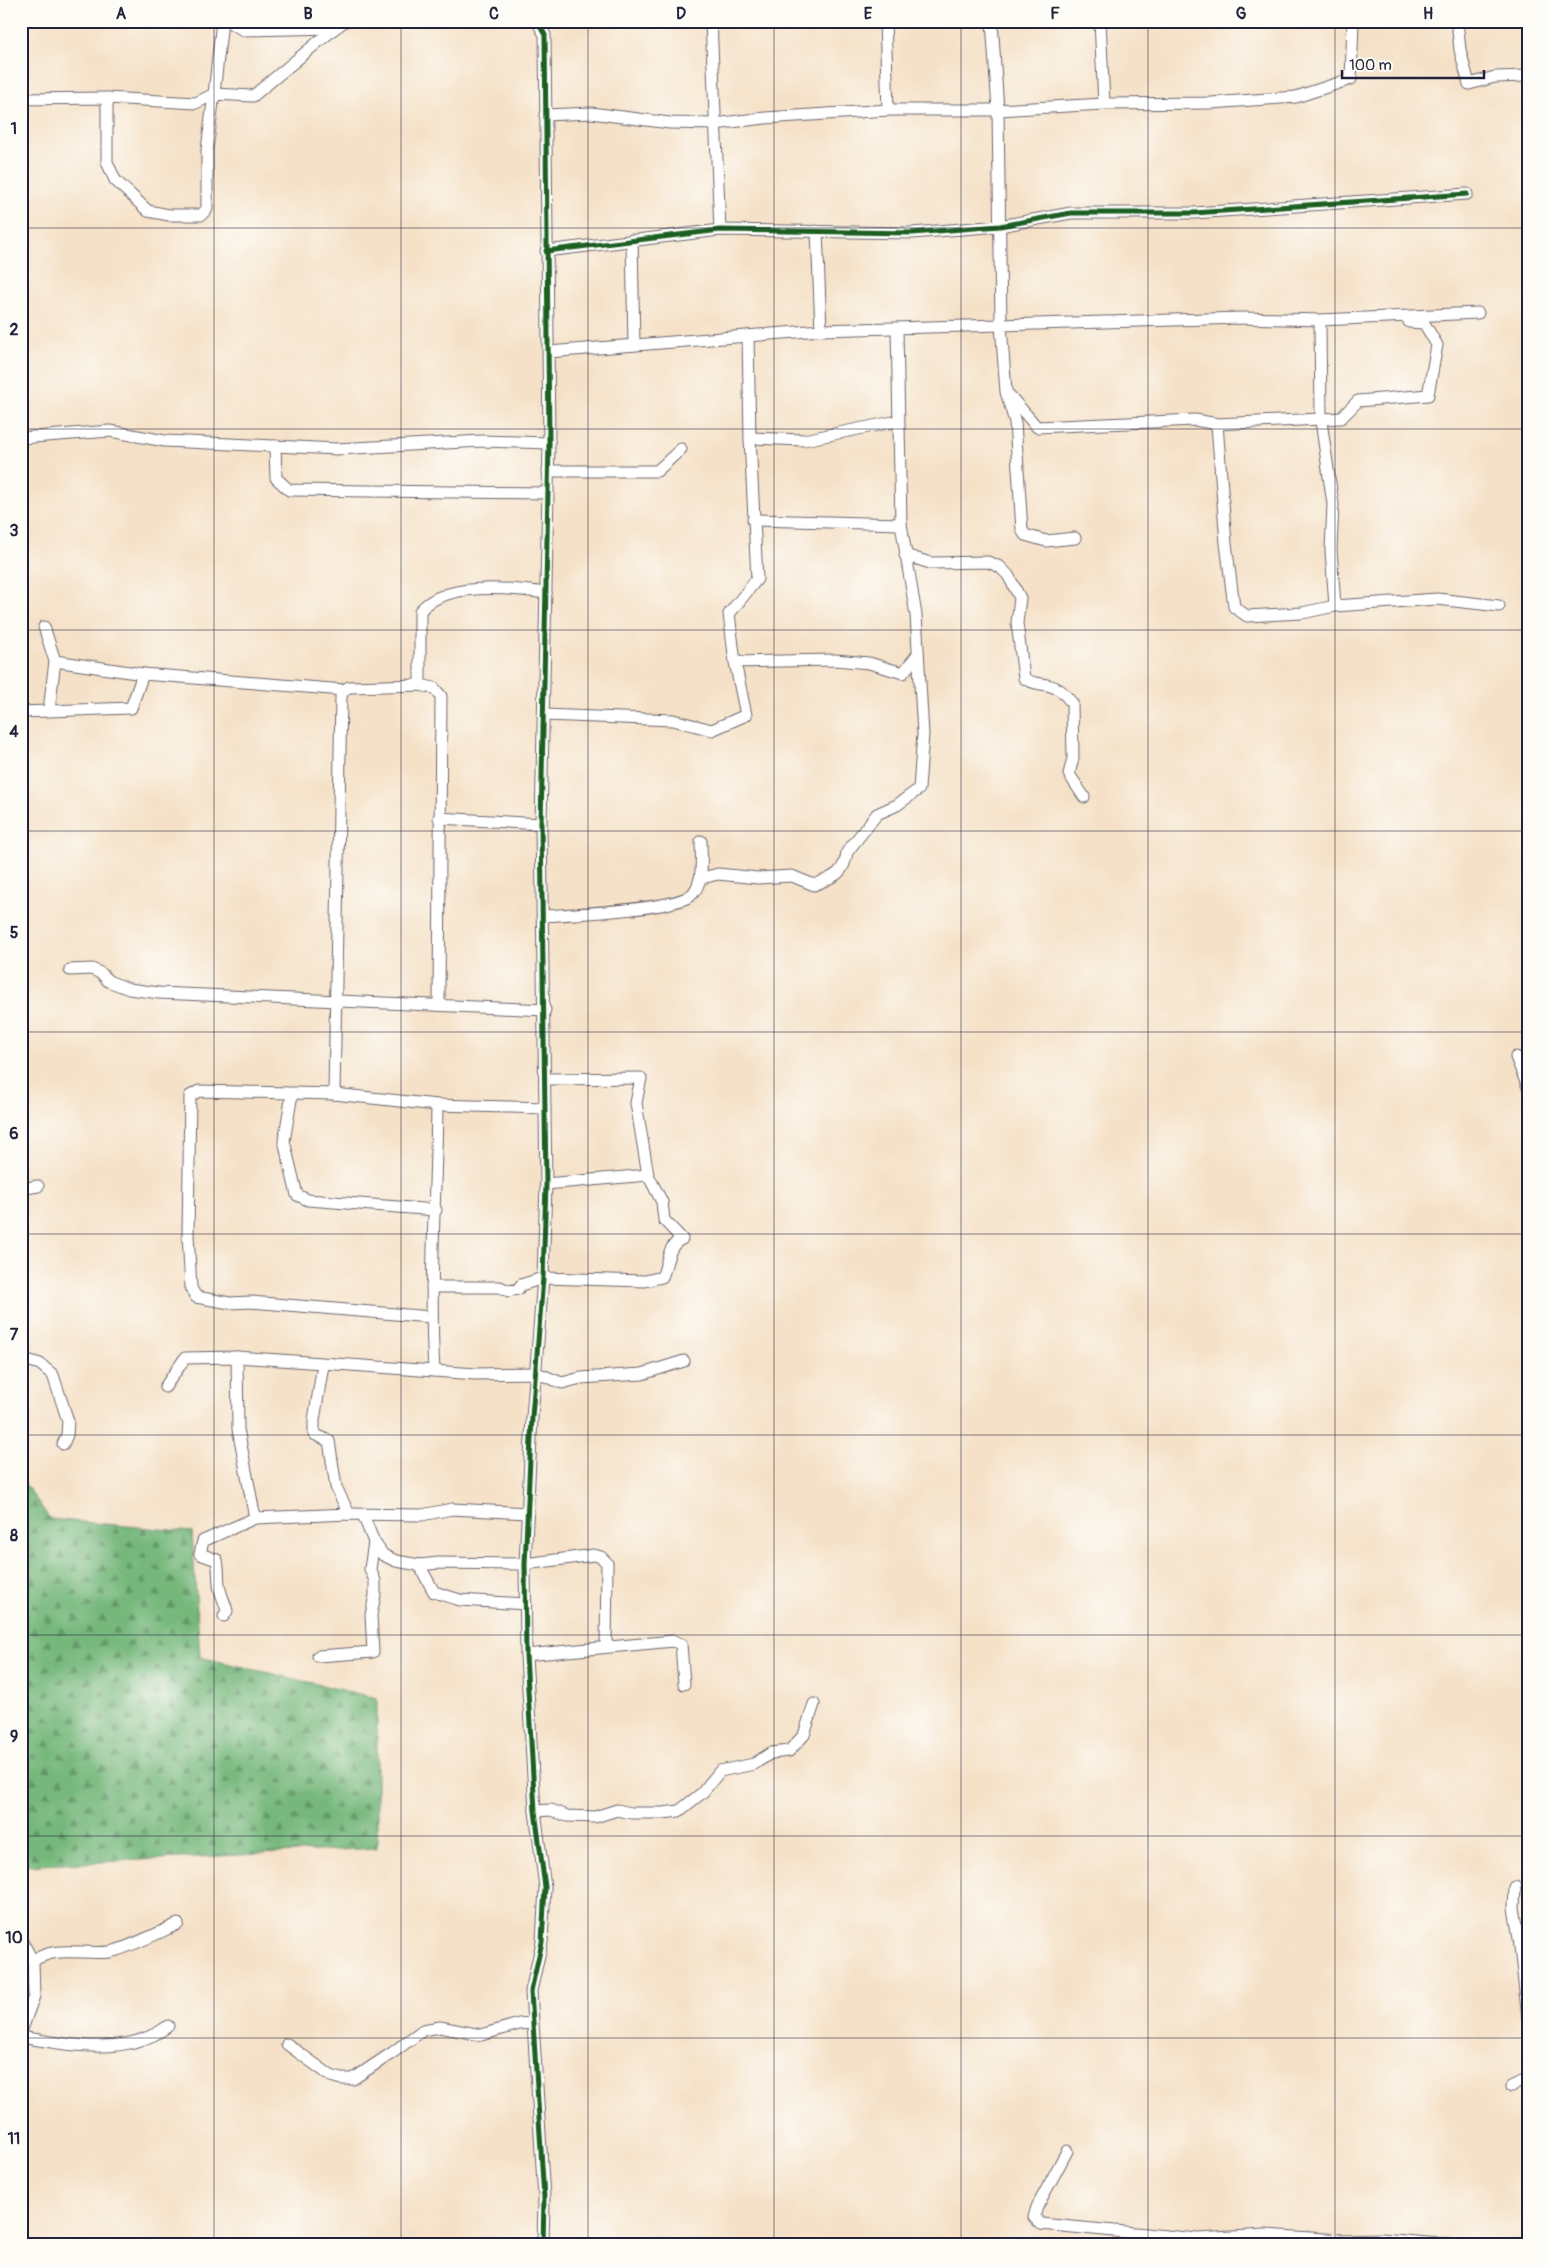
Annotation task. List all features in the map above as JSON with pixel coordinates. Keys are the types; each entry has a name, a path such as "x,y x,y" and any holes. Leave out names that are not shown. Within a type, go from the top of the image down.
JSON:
{"street":[{"path":"107,98 107,162 115,180 148,211 169,215 202,215 206,210 207,150 222,21"},
{"path":"231,21 232,24 244,30 340,24"},
{"path":"537,21 545,35"},
{"path":"543,2245 544,2198 531,1991 542,1942 545,1887 535,1811 526,1655 525,1564 532,1417 537,1373 543,1278 546,1184 541,824 549,443 545,115 546,21"},
{"path":"711,21 720,230"},
{"path":"885,21 888,110"},
{"path":"992,21 998,110 1001,325 1006,392 1015,422 1022,530 1025,536 1046,542 1075,538"},
{"path":"1100,21 1104,104"},
{"path":"545,115 591,113 670,123 714,124 765,118 888,110 998,110 1296,97 1350,79 1353,21"},
{"path":"1457,21 1460,50 1469,84 1495,77 1528,76"},
{"path":"21,99 107,98 196,103 214,94 253,96 340,24"},
{"path":"546,251 720,230 912,233 1000,226 1070,213 1194,213 1467,194"},
{"path":"817,231 821,330"},
{"path":"632,240 634,345"},
{"path":"549,352 821,330 1242,318 1320,320 1478,313"},
{"path":"1006,392 1037,427 1195,420 1217,424 1321,421 1341,418 1358,401 1428,395 1436,345 1424,323 1370,318"},
{"path":"1320,320 1321,421 1333,504 1331,550 1335,606"},
{"path":"700,876 706,877 718,874 758,878 792,876 814,885 834,878 839,873 847,852 876,814 897,805 919,789 924,734 916,615 901,524 898,329"},
{"path":"544,716 673,720 712,730 746,716 729,614 757,579 753,520 748,336"},
{"path":"750,438 804,440 898,421"},
{"path":"1217,424 1226,543 1234,607 1247,616 1302,613 1335,606 1437,599 1499,606"},
{"path":"21,438 110,431 165,441 337,449 482,441 549,443"},
{"path":"276,446 276,478 289,490 548,493"},
{"path":"548,471 657,471 681,449"},
{"path":"753,520 901,524"},
{"path":"905,555 930,563 988,562 1000,567 1008,575 1020,598 1016,623 1024,678 1030,683 1049,685 1060,689 1072,704 1073,758 1069,774 1084,797"},
{"path":"420,685 420,611 428,601 441,595 460,591 520,589 546,593"},
{"path":"44,626 55,661 49,710"},
{"path":"736,662 834,660 870,663 903,673 918,654"},
{"path":"55,661 143,674 344,690 349,687 420,685 434,688 441,696 439,1005"},
{"path":"21,712 131,708 143,674"},
{"path":"334,1094 342,696 344,690"},
{"path":"439,818 541,824"},
{"path":"543,916 657,906 690,896 697,887 700,876 701,842"},
{"path":"70,970 92,969 102,974 108,981 129,989 159,993 545,1010"},
{"path":"1516,1058 1528,1087"},
{"path":"432,1287 500,1286 509,1291 518,1289 520,1285 543,1278 645,1281 662,1277 670,1251 676,1241 682,1239 664,1220 662,1202 648,1175 636,1103 641,1078 545,1079"},
{"path":"431,1317 251,1302 230,1303 196,1297 191,1288 188,1235 190,1096 199,1091 334,1094 437,1106 545,1108"},
{"path":"292,1094 284,1141 297,1195 308,1200 436,1210"},
{"path":"434,1371 431,1317 436,1210 437,1106"},
{"path":"546,1184 648,1175"},
{"path":"21,1189 38,1186"},
{"path":"165,1387 185,1358 237,1357 323,1365 476,1374 537,1373 562,1383 581,1378 642,1374 684,1361"},
{"path":"237,1357 238,1429 255,1518"},
{"path":"21,1358 40,1364 52,1375 68,1421 67,1435 63,1444"},
{"path":"323,1365 314,1420 314,1434 328,1441 336,1487 349,1514"},
{"path":"224,1616 227,1611 225,1598 218,1584 220,1575 217,1560 200,1554 203,1541 255,1518 349,1514 422,1515 452,1509 528,1513"},
{"path":"363,1515 374,1542 383,1555 396,1561 419,1565 439,1563 525,1564 594,1555 601,1557 607,1563 606,1647"},
{"path":"318,1656 373,1652 371,1610 374,1608 376,1595 375,1581 370,1569 374,1542"},
{"path":"419,1565 434,1592 460,1600 526,1604"},
{"path":"526,1655 673,1641 681,1644 684,1684"},
{"path":"535,1811 551,1810 568,1816 595,1817 617,1810 664,1813 679,1811 702,1793 720,1771 754,1764 771,1752 788,1751 804,1735 814,1704"},
{"path":"1515,1887 1514,1908 1523,1936 1528,2018"},
{"path":"33,1961 44,1953 61,1951 110,1952 178,1924"},
{"path":"21,1940 33,1961 34,1996 21,2032"},
{"path":"287,2044 331,2076 342,2079 353,2078 423,2030 440,2027 481,2035 519,2024 532,2023"},
{"path":"21,2037 74,2045 103,2046 127,2044 156,2036 168,2026"},
{"path":"1512,2086 1528,2078"},
{"path":"1067,2151 1034,2217 1041,2224 1198,2239 1382,2239 1450,2245"}],"green space":[{"path":"21,1478 50,1519 192,1532 200,1657 377,1698 377,1848 21,1866"}],"cycle path":[{"path":"537,21 545,35 549,443 541,824 546,1184 543,1278 532,1417 525,1564 526,1655 535,1811 545,1887 542,1942 531,1991 544,2198 543,2245"},
{"path":"546,251 720,230 912,233 1000,226 1071,213 1194,213 1467,194"}]}
